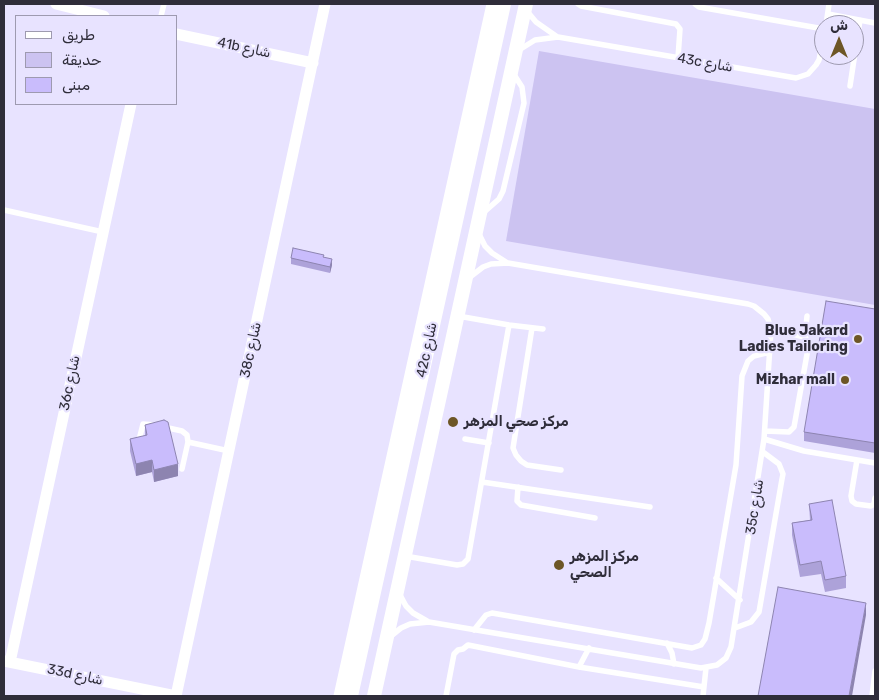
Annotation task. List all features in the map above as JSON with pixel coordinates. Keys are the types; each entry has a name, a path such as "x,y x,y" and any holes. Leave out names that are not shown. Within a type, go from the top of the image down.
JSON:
{"street":[{"path":"56,4 100,15"},
{"name":"38c شارع","path":"176,696 325,4"},
{"path":"339,696 492,4"},
{"name":"42c شارع","path":"351,696 504,4"},
{"name":"42c شارع","path":"374,696 525,6"},
{"name":"41b شارع","path":"178,34 312,63"},
{"name":"36c شارع","path":"7,661 131,105"},
{"name":"33d شارع","path":"7,661 176,696"}],"lane":[{"path":"578,4 600,6 676,24 680,29 678,58"},
{"path":"695,4 698,8 814,27"},
{"path":"829,4 828,14 833,15"},
{"name":"43c شارع","path":"525,6 536,22 558,37"},
{"name":"43c شارع","path":"515,54 535,40 558,37 790,78 808,74 816,65"},
{"path":"850,86 853,65"},
{"path":"508,263 492,253 480,238 478,222 504,191 524,103 522,87 511,69"},
{"path":"4,210 103,232"},
{"path":"465,285 483,267 491,264 508,263 748,304 764,314 768,319 771,330 805,337"},
{"path":"458,316 544,329"},
{"path":"765,431 788,432 794,427 809,343 805,337 807,316"},
{"path":"405,556 460,565 468,559 509,325"},
{"path":"532,328 513,448 520,461 527,465 561,470"},
{"name":"35c شارع","path":"706,668 717,665 726,658 731,647 735,628 763,452 771,330"},
{"path":"474,630 486,615 492,613 692,648 703,642 736,466 742,376 748,361 754,356 770,352"},
{"path":"138,444 142,425 146,423 182,431 187,435 188,442 182,469"},
{"path":"465,439 489,443"},
{"path":"764,439 798,450 875,463"},
{"path":"188,442 229,451"},
{"path":"735,628 751,622 759,612 783,474 779,464 763,452"},
{"path":"857,460 852,501 856,504 871,506 874,504 875,498"},
{"path":"482,482 650,507"},
{"path":"518,487 517,501 521,505 596,518"},
{"path":"716,578 740,600"},
{"path":"398,589 401,598 413,613 429,622"},
{"path":"386,641 392,634 410,624 429,622 706,668 703,696"},
{"path":"667,643 672,653 674,664"},
{"path":"446,696 454,654 468,645 579,667 704,687"},
{"path":"579,667 589,648"},
{"path":"872,696 875,671"}],"green space":[{"path":"539,51 875,109 875,305 506,241"}],"building":[{"path":"293,248 324,255 323,257 332,259 330,267 291,258"},
{"name":"Mizhar mall","path":"826,301 875,309 875,443 804,432"},
{"path":"164,420 168,422 178,464 154,470 152,460 136,464 130,439 147,435 145,425"},
{"path":"832,500 846,576 825,580 821,561 800,565 792,523 812,520 809,504"},
{"path":"778,587 866,603 849,696 758,696"}],"place":[{"name":"Blue Jakard Ladies Tailoring","path":"858,339"},
{"name":"Mizhar mall","path":"845,380"},
{"name":"مركز صحي المزهر","path":"453,422"},
{"name":"مركز المزهر الصحي","path":"559,565"}]}
